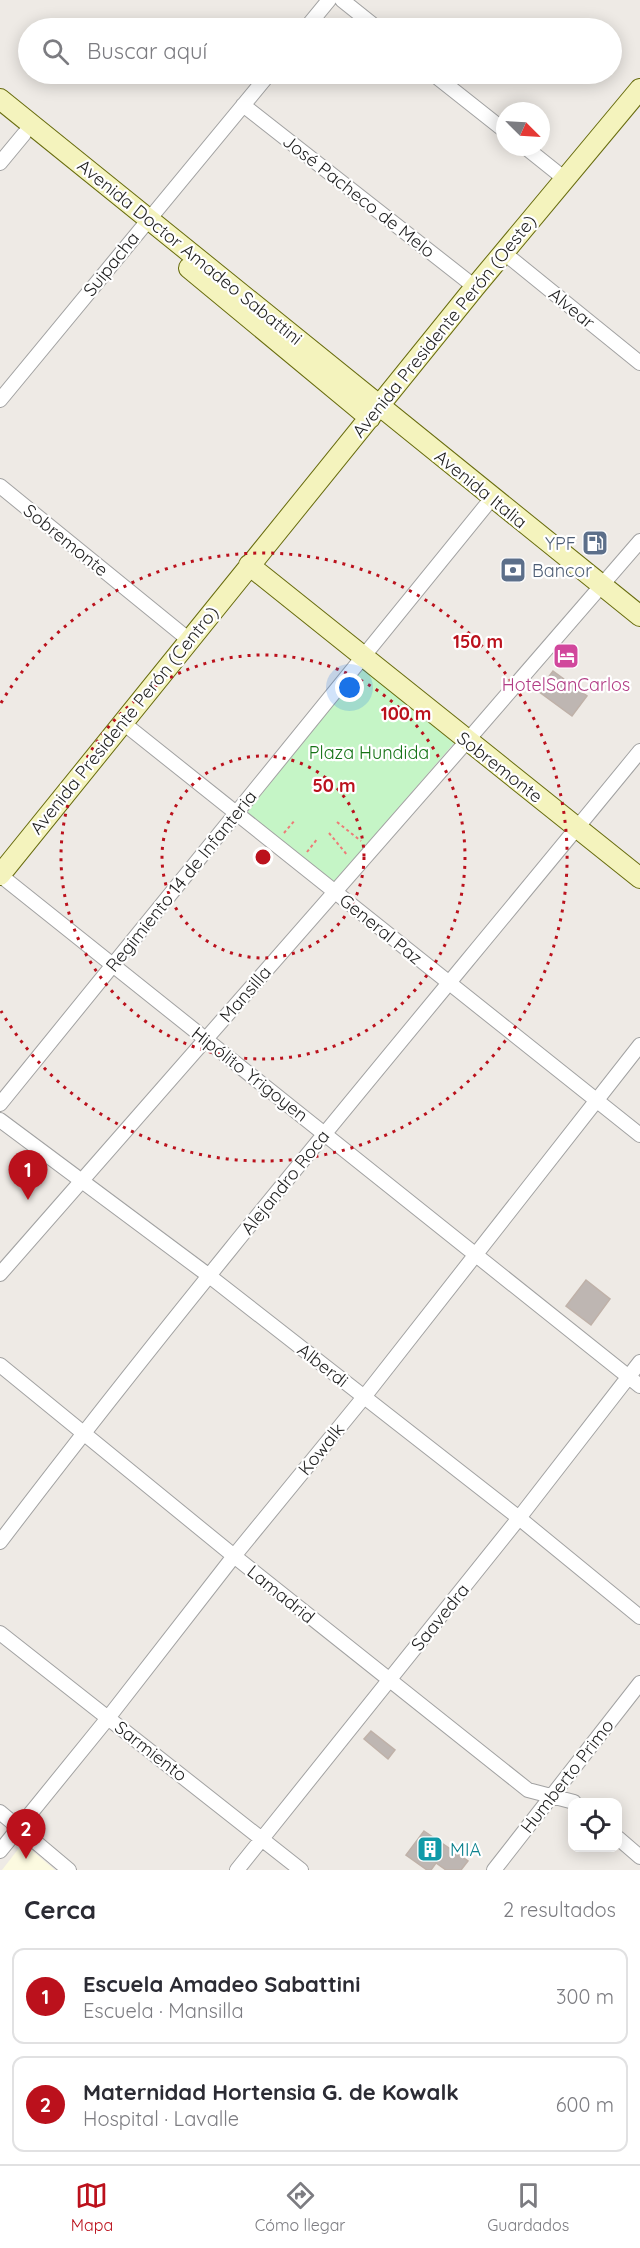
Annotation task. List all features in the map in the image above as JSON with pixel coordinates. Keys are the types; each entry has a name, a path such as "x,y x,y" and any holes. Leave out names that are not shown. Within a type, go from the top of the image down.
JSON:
{"main road":[{"name":"Avenida Doctor Amadeo Sabattini","path":"0,99 144,223 374,412"},
{"name":"Avenida Presidente Perón (Oeste)","path":"249,565 503,252 637,99"},
{"name":"Avenida Doctor Amadeo Sabattini","path":"0,115 144,223"},
{"name":"Avenida Italia","path":"374,412 492,498 640,616"},
{"name":"Avenida Presidente Perón (Centro)","path":"0,875 249,565"},
{"name":"Sobremonte","path":"249,565 640,878"}],"street":[{"path":"314,18 329,0"},
{"path":"342,0 364,18"},
{"name":"Suipacha","path":"0,400 261,84"},
{"path":"446,84 496,124"},
{"name":"José Pacheco de Melo","path":"243,105 474,287"},
{"path":"0,163 24,134"},
{"path":"536,156 565,179"},
{"name":"Alvear","path":"503,252 640,363"},
{"name":"Sobremonte","path":"0,486 188,639"},
{"name":"Regimiento 14 de Infanteria","path":"0,1104 492,498"},
{"name":"Mansilla","path":"0,1274 640,541"},
{"name":"General Paz","path":"122,722 640,1136"},
{"name":"Alejandro Roca","path":"0,1542 208,1275 640,751"},
{"name":"Hipólito Yrigoyen","path":"0,875 640,1386"},
{"name":"Kowalk","path":"0,1851 108,1718 234,1556 364,1397 640,1045"},
{"name":"Alberdi","path":"0,1120 208,1275 519,1518 640,1617"},
{"name":"Saavedra","path":"237,1870 519,1518 640,1362"},
{"name":"Lamadrid","path":"0,1365 234,1556 528,1790 568,1801"},
{"name":"Sarmiento","path":"0,1633 301,1870"},
{"name":"Humberto Primo","path":"494,1870 640,1683"},
{"path":"0,1812 69,1870"},
{"path":"622,1841 640,1857"}],"path":[{"path":"284,833 295,820"},
{"path":"338,822 361,840"},
{"path":"329,833 348,856"},
{"path":"307,852 318,838"}],"shaded area":[{"path":"19,1848 29,1848 55,1870 2,1870"}],"green space":[{"name":"Plaza Hundida","path":"362,667 454,743 335,882 246,814"}],"building":[{"path":"553,671 587,696 572,716 538,691"},
{"path":"586,1280 610,1299 591,1325 566,1306"},
{"path":"371,1731 395,1750 388,1759 364,1739"},
{"name":"MIA","path":"424,1831 468,1861 461,1870 446,1870 436,1863 431,1870 427,1870 406,1855"}],"place":[{"name":"YPF","path":"595,543"},
{"name":"Bancor","path":"513,570"},
{"name":"HotelSanCarlos","path":"566,656"},
{"name":"Escuela Amadeo Sabattini","path":"28,1200"},
{"name":"MIA","path":"430,1849"},
{"name":"Maternidad Hortensia G. de Kowalk","path":"26,1859"}]}
